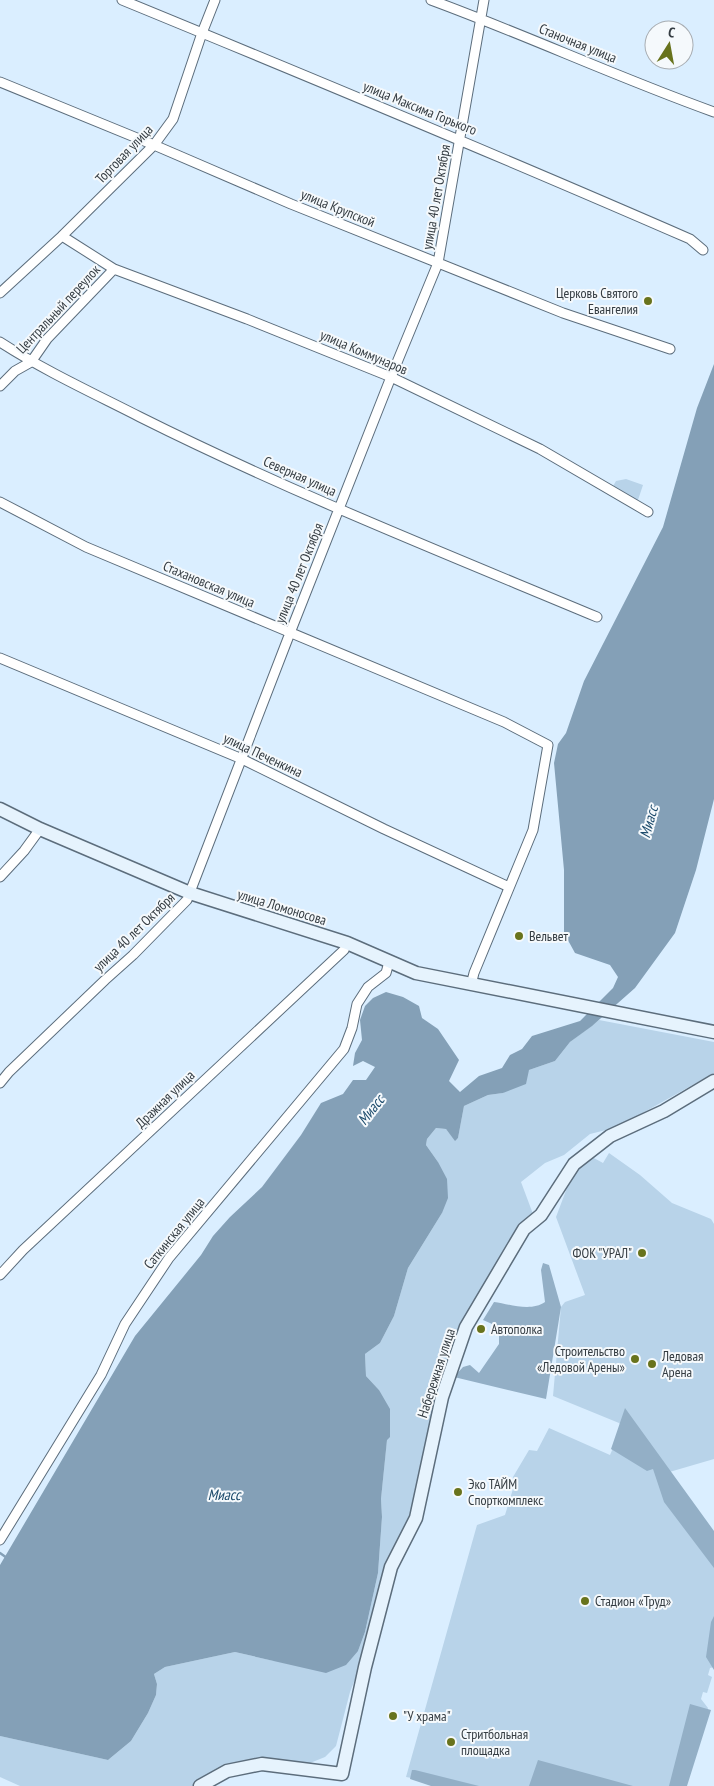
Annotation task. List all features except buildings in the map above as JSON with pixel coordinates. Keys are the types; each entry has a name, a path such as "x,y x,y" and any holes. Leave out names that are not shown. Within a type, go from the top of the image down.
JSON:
{"street":[{"name":"улица Максима Горького","path":"122,0 460,139 690,239 703,250"},
{"name":"Торговая улица","path":"0,293 62,236 154,145 174,119 202,33 215,0"},
{"name":"Станочная улица","path":"431,0 481,18 675,98 714,112"},
{"name":"улица 40 лет Октября","path":"0,1083 186,902 290,633 438,263 484,0"},
{"name":"улица Крупской","path":"0,82 291,204 563,314 670,349"},
{"name":"улица Коммунаров","path":"62,236 114,269 247,319 391,377 540,450 648,512"},
{"name":"Центральный переулок","path":"0,386 15,371 31,362 47,339 114,269"},
{"name":"Северная улица","path":"0,342 31,362 198,446 597,617"},
{"name":"Стахановская улица","path":"0,502 86,547 504,722 548,745 533,830 509,887"},
{"name":"улица Печенкина","path":"0,658 242,759 509,887"},
{"name":"улица Ломоносова","path":"0,809 40,830 190,893 347,943 416,973 714,1032"},
{"path":"0,877 40,830"},
{"path":"471,985 474,973 509,887"},
{"name":"Дражная улица","path":"0,1275 23,1250 344,950 347,943"},
{"name":"Саткинская улица","path":"0,1540 100,1375 125,1324 169,1258 344,1049 352,1028 357,1004 368,987 386,973 389,962"},
{"name":"Набережная улица","path":"200,1786 227,1771 262,1764 342,1774 365,1667 391,1567 416,1518 442,1397 466,1327 524,1229 541,1215 574,1164 610,1136 664,1111 714,1081"}],"shaded area":[{"path":"626,479 643,485 637,503 612,488 616,481"},
{"path":"599,1020 714,1042 714,1073 630,1120 610,1129 590,1134 564,1155 545,1163 521,1182 533,1214 519,1225 462,1324 409,1516 385,1564 365,1654 350,1692 336,1746 325,1757 310,1763 262,1758 192,1786 20,1786 0,1777 0,1736 108,1760 131,1741 148,1713 156,1695 157,1684 154,1674 165,1667 235,1652 274,1661 358,1651 365,1632 378,1573 382,1517 381,1499 387,1439 390,1436 379,1390 366,1376 365,1354 380,1343 394,1316 408,1268 442,1213 438,1162 426,1145 427,1139 436,1128 446,1129 455,1140 458,1138 464,1106 488,1095 503,1093 529,1070 555,1061 570,1042"},
{"path":"609,1153 640,1175 672,1203 711,1219 714,1224 714,1459 666,1473 619,1423 553,1396 561,1307 565,1302 585,1295 556,1217 577,1166 581,1167 592,1157 603,1163"},
{"path":"543,1263 549,1265 561,1307 546,1399 454,1377 463,1367 470,1365 479,1373 499,1344 499,1327 483,1320 494,1302 527,1307 545,1302 541,1270"},
{"path":"625,1408 714,1531 714,1568 664,1502 653,1469 647,1471 611,1449"},
{"name":"Стадион «Труд»","path":"549,1428 610,1455 616,1441 664,1475 714,1535 714,1667 710,1668 708,1675 712,1677 707,1693 703,1692 701,1699 708,1708 685,1786 455,1786 406,1777 477,1525 505,1515 513,1489 516,1486 513,1477 529,1450 537,1451"},
{"path":"714,1616 714,1670 706,1657 711,1622"},
{"path":"690,1704 711,1710 687,1786 669,1786"},
{"path":"538,1760 633,1786 529,1786"},
{"path":"412,1770 479,1786 431,1786 410,1779"}],"water":[{"name":"Миасс","path":"714,364 714,799 696,870 675,933 635,988 592,1026 570,1042 555,1061 529,1070 526,1084 503,1093 488,1095 464,1106 458,1138 455,1141 446,1129 436,1128 427,1139 426,1145 447,1179 448,1198 442,1213 408,1268 394,1316 380,1343 365,1354 366,1376 379,1390 390,1409 390,1437 387,1440 381,1499 382,1517 378,1573 365,1632 358,1651 346,1665 326,1673 235,1652 165,1667 154,1674 157,1684 156,1695 148,1713 131,1741 108,1760 0,1736 0,1565 135,1336 201,1255 213,1236 262,1187 301,1135 321,1103 343,1094 353,1080 366,1080 375,1067 363,1061 353,1066 355,1053 362,1040 360,1020 365,1006 373,998 386,992 403,997 419,1006 422,1018 438,1029 459,1060 449,1081 460,1092 479,1076 502,1068 510,1055 522,1049 532,1036 580,1021 613,988 618,977 610,965 575,953 564,933 564,870 554,763 558,744 566,733 584,681 663,527 697,408"}],"waterway":[{"path":"0,1553 7,1558"}],"place":[{"name":"Церковь Святого Евангелия","path":"648,301"},
{"name":"Вельвет","path":"519,936"},
{"name":"ФОК \"УРАЛ\"","path":"642,1253"},
{"name":"Автополка","path":"481,1329"},
{"name":"Строительство «Ледовой Арены»","path":"635,1359"},
{"name":"Ледовая Арена","path":"652,1364"},
{"name":"Эко ТАЙМ Спорткомплекс","path":"458,1492"},
{"name":"Стадион «Труд»","path":"585,1601"},
{"name":"\"У храма\"","path":"393,1716"},
{"name":"Стритбольная площадка","path":"451,1742"}]}
